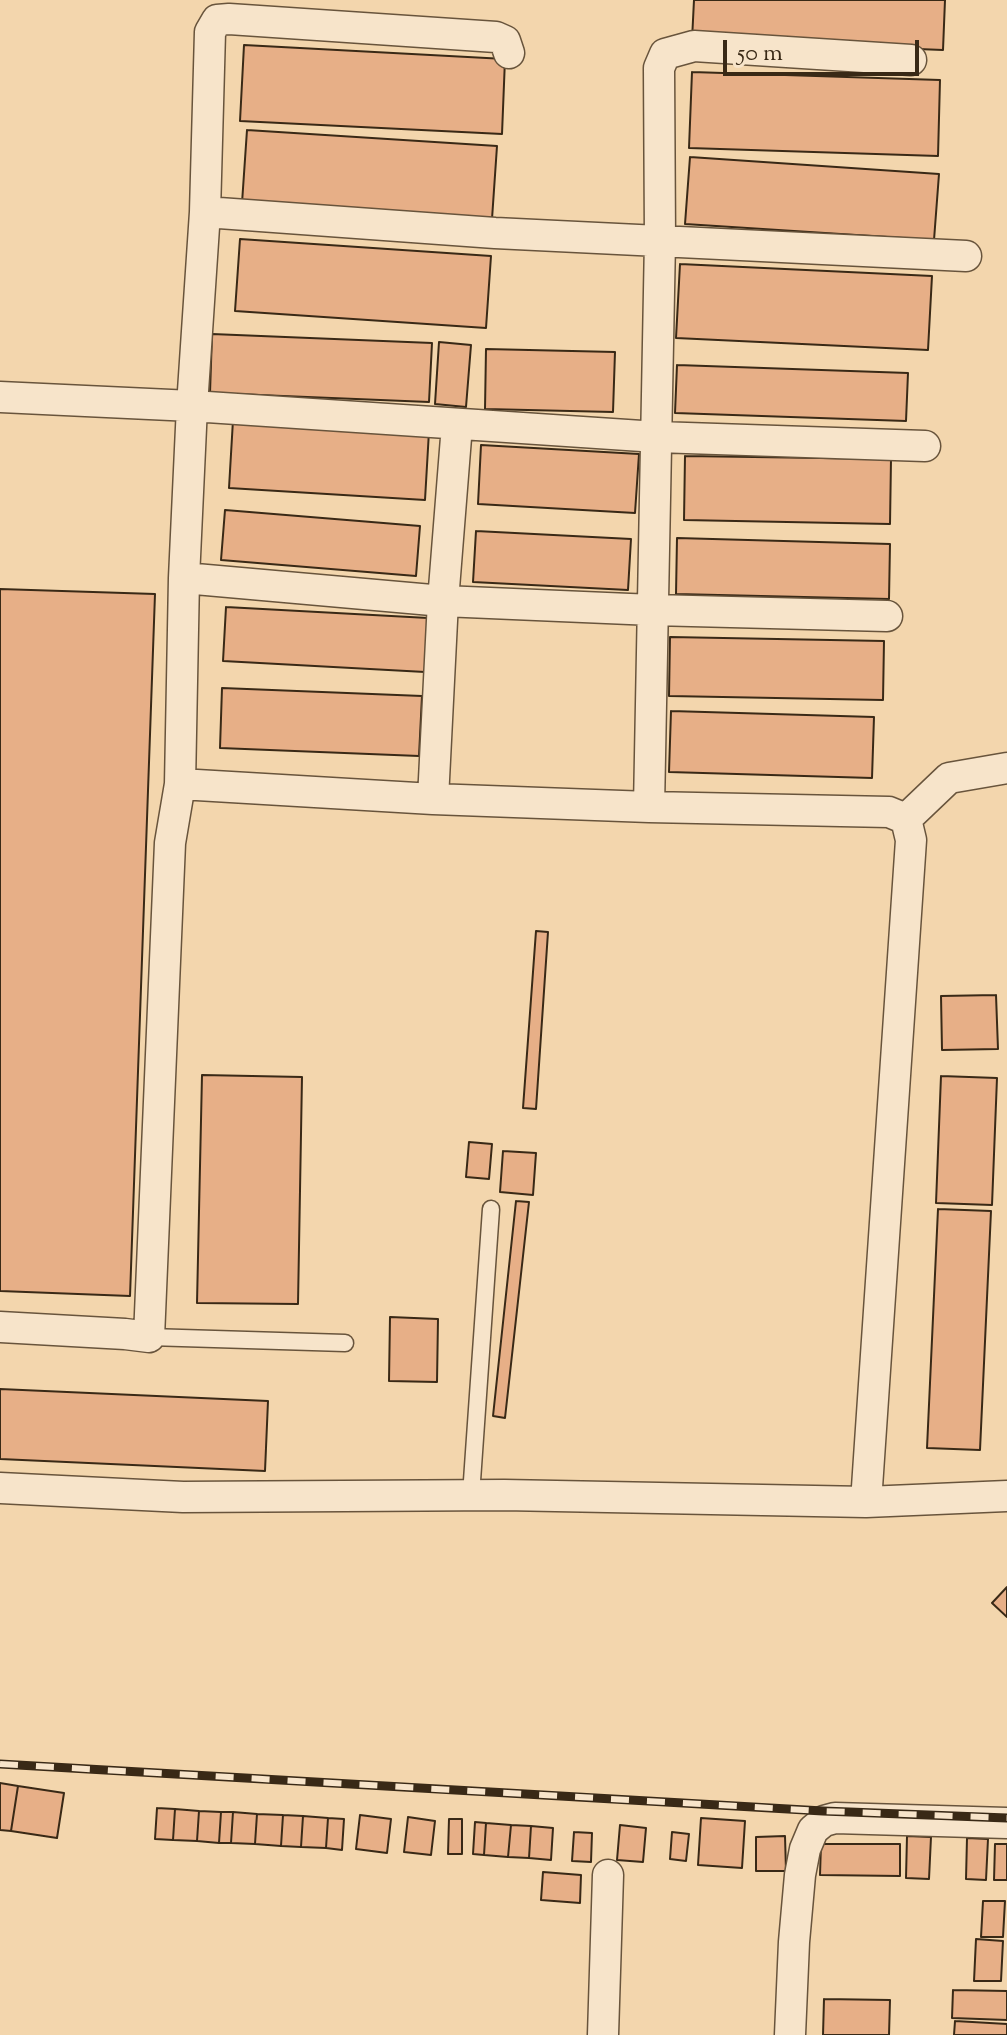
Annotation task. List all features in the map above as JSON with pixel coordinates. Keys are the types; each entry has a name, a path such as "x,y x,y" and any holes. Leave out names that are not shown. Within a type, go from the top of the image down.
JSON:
{"street":[{"path":"0,1327 149,1337 170,843 180,784 184,578 205,212 210,32 217,20 229,19 496,37 505,41 509,53"},
{"path":"649,807 660,240 659,68 665,54 694,46 911,60"},
{"path":"205,212 495,233 966,256"},
{"path":"0,397 192,406 657,437 925,446"},
{"path":"433,799 443,601 457,425"},
{"path":"184,578 443,601 887,616"},
{"path":"906,819 949,778 1007,768"},
{"path":"180,784 433,799 889,812 906,819"},
{"path":"866,1502 911,840 906,819"},
{"path":"0,1488 183,1497 471,1495 866,1502 1007,1496"},
{"path":"790,2035 800,1875 805,1849 813,1830 824,1821 835,1818 1007,1823"},
{"path":"603,2035 608,1875"}],"lane":[{"path":"471,1495 491,1209"},
{"path":"149,1337 345,1343"}],"building":[{"path":"694,0 945,0 943,50 692,40"},
{"path":"244,45 505,59 502,134 240,121"},
{"path":"692,72 940,80 938,156 689,148"},
{"path":"247,130 497,146 492,219 242,203"},
{"path":"690,157 939,174 934,240 685,224"},
{"path":"240,239 491,256 486,328 235,311"},
{"path":"680,264 932,276 928,350 676,338"},
{"path":"212,334 432,343 429,402 210,393"},
{"path":"439,342 471,345 466,407 435,404"},
{"path":"486,349 615,352 613,412 485,409"},
{"path":"677,365 908,373 906,421 675,413"},
{"path":"233,420 429,431 425,500 229,488"},
{"path":"481,445 639,454 635,513 478,504"},
{"path":"685,456 891,459 890,524 684,520"},
{"path":"225,510 420,526 416,576 221,560"},
{"path":"476,531 631,539 628,590 473,582"},
{"path":"677,538 890,544 889,599 676,594"},
{"path":"0,589 155,594 130,1296 0,1291"},
{"path":"226,607 428,618 425,672 223,661"},
{"path":"670,637 884,641 883,700 669,696"},
{"path":"222,688 422,696 419,756 220,748"},
{"path":"671,711 874,717 872,778 669,772"},
{"path":"536,931 548,932 536,1109 523,1108"},
{"path":"996,995 998,1049 942,1050 941,996"},
{"path":"202,1075 302,1077 298,1304 197,1303"},
{"path":"941,1076 997,1078 992,1205 936,1203"},
{"path":"469,1142 492,1144 489,1179 466,1177"},
{"path":"503,1151 536,1153 533,1195 500,1192"},
{"path":"516,1201 529,1202 505,1418 493,1416"},
{"path":"938,1209 991,1211 980,1450 927,1448"},
{"path":"390,1317 438,1319 437,1382 389,1381"},
{"path":"0,1389 268,1401 265,1471 0,1459"},
{"path":"1007,1587 1007,1617 992,1603"},
{"path":"0,1783 18,1786 11,1831 0,1830"},
{"path":"18,1786 64,1793 57,1838 11,1831"},
{"path":"157,1808 175,1809 173,1840 155,1839"},
{"path":"175,1809 199,1811 197,1841 173,1840"},
{"path":"199,1811 221,1812 219,1843 197,1841"},
{"path":"221,1812 233,1812 231,1843 219,1843"},
{"path":"233,1812 257,1814 255,1844 231,1843"},
{"path":"257,1814 283,1815 281,1846 255,1844"},
{"path":"283,1815 303,1816 301,1847 281,1846"},
{"path":"360,1815 391,1819 387,1853 356,1849"},
{"path":"303,1816 328,1818 326,1848 301,1847"},
{"path":"408,1817 435,1821 431,1855 404,1852"},
{"path":"328,1818 344,1819 342,1850 326,1848"},
{"path":"701,1818 745,1821 742,1868 698,1865"},
{"path":"449,1819 462,1819 462,1854 448,1854"},
{"path":"475,1822 486,1823 484,1855 473,1854"},
{"path":"486,1823 511,1825 508,1857 484,1855"},
{"path":"511,1825 531,1826 529,1858 508,1857"},
{"path":"620,1825 646,1828 643,1862 617,1860"},
{"path":"531,1826 553,1828 551,1860 529,1858"},
{"path":"574,1832 592,1833 591,1862 572,1861"},
{"path":"672,1832 689,1834 686,1861 670,1859"},
{"path":"785,1836 786,1871 756,1871 756,1837"},
{"path":"907,1836 931,1837 929,1879 906,1878"},
{"path":"967,1838 988,1839 986,1880 966,1879"},
{"path":"821,1844 900,1844 900,1876 820,1875"},
{"path":"995,1844 1007,1844 1007,1880 994,1880"},
{"path":"543,1872 581,1875 580,1903 541,1900"},
{"path":"983,1901 1005,1901 1003,1937 981,1937"},
{"path":"976,1939 1003,1941 1001,1981 974,1981"},
{"path":"953,1990 1007,1991 1007,2020 952,2018"},
{"path":"824,1999 890,2000 889,2035 823,2035"},
{"path":"955,2021 1007,2024 1007,2035 954,2035"}],"railway":[{"path":"0,1764 823,1811 1007,1818"}]}
